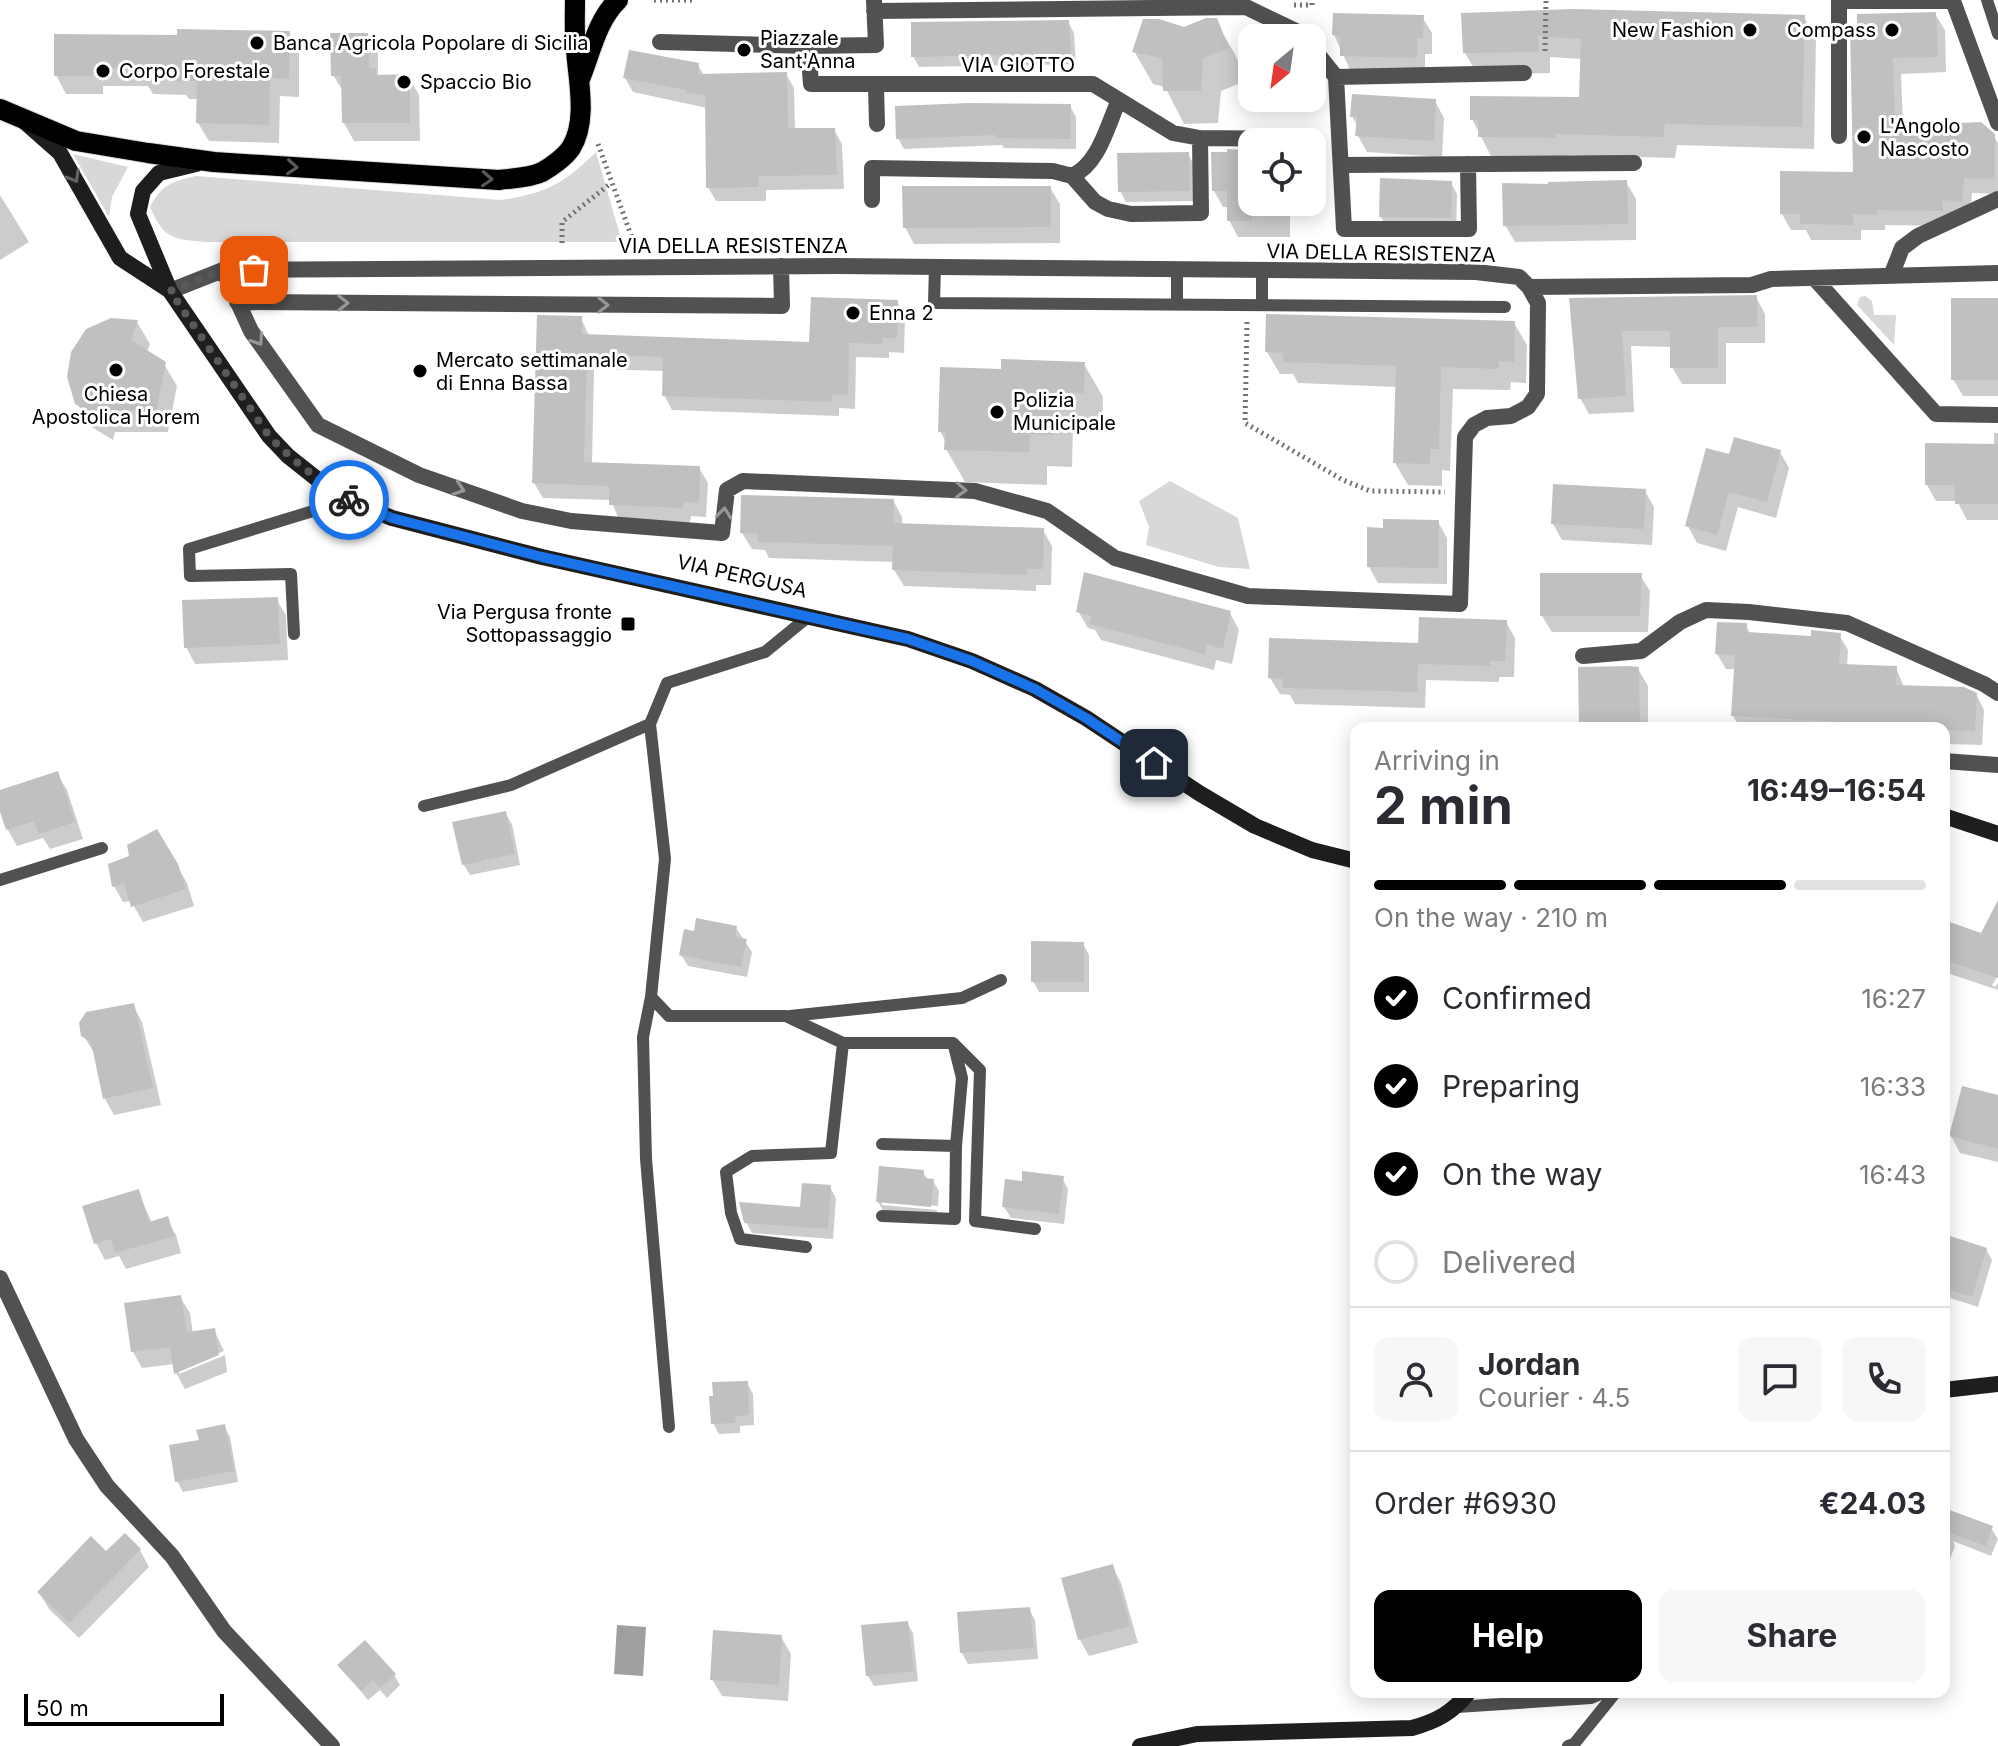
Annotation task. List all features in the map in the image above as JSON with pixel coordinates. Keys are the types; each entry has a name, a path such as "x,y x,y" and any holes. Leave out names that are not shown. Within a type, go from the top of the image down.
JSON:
{"main road":[{"path":"0,109 76,141 214,162 499,180 530,175 554,164 571,148 579,124 580,79 575,0"},
{"path":"580,79 601,21 618,0"},
{"path":"22,120 60,153 120,258 170,291"},
{"path":"170,291 138,214 143,191 159,173 214,162"},
{"name":"VIA PERGUSA","path":"170,291 269,436 288,456 349,500 392,518 542,557 908,639 972,661 1035,689 1086,718 1255,826 1312,850 1350,860"},
{"path":"1950,818 1998,834"},
{"path":"1950,1389 1998,1384"},
{"path":"1140,1746 1197,1734 1412,1728 1437,1721 1464,1698"}],"street":[{"path":"1839,136 1839,0 1953,1 1998,123"},
{"path":"660,42 876,45 874,5 1246,7 1281,24"},
{"name":"VIA GIOTTO","path":"808,46 811,84 1093,84 1173,133 1200,138 1238,138"},
{"path":"1326,64 1336,77 1344,229 1469,229 1468,164"},
{"path":"1336,77 1524,73"},
{"path":"876,86 877,124"},
{"path":"1072,176 1083,171 1094,157 1119,100"},
{"path":"872,200 872,168 1053,171 1072,176 1095,202 1108,209 1131,214 1201,213 1200,138"},
{"path":"1341,165 1634,163"},
{"path":"1891,276 1902,248 1918,236 1998,199"},
{"path":"237,302 782,306 781,266"},
{"name":"VIA DELLA RESISTENZA","path":"170,291 223,270 781,266 1476,272 1519,277 1529,287"},
{"path":"223,270 251,331 318,425 419,475 522,511 571,521 722,533 727,490 743,481 975,491 1047,511 1115,558 1248,596 1460,604 1465,437 1474,425 1487,418 1511,416 1528,407 1537,394 1538,303 1529,287 1752,285 1771,279 1998,273"},
{"path":"1815,279 1936,414 1998,415"},
{"path":"1583,656 1641,651 1680,622 1706,610 1765,613 1847,623 1998,693"},
{"path":"1950,761 1998,765"},
{"path":"0,1278 76,1439 107,1486 172,1556 224,1631 332,1746"}],"lane":[{"path":"1987,0 1998,34"},
{"path":"935,266 934,303 1505,307"},
{"path":"1177,269 1177,304"},
{"path":"1262,270 1262,305"},
{"path":"294,634 291,574 190,576 189,549 349,500"},
{"path":"669,1427 646,1159 643,1037 651,997 665,859 650,724 667,683 765,652 809,616"},
{"path":"424,806 511,785 650,724"},
{"path":"0,880 102,848"},
{"path":"651,997 669,1016 786,1016 962,998 1001,980"},
{"path":"786,1016 843,1043 953,1043 980,1070 975,1221 1035,1229"},
{"path":"806,1247 740,1239 731,1213 726,1172 752,1156 831,1153 843,1043"},
{"path":"882,1216 955,1219 956,1146 962,1078 953,1043"},
{"path":"882,1144 956,1146"},
{"path":"1457,1707 1591,1698"},
{"path":"1572,1745 1611,1698"}],"path":[{"path":"654,0 696,0"},
{"path":"1292,5 1312,5 1312,0"},
{"path":"1545,51 1546,0"},
{"path":"598,143 632,238"},
{"path":"562,243 562,222 611,183"},
{"path":"1248,305 1245,423 1343,480 1370,491 1436,492"}],"shaded area":[{"path":"596,152 622,242 206,242 171,236 160,226 150,207 168,185 196,176 501,200 531,194 553,185 574,172"},
{"path":"73,154 128,167 112,197 109,217"},
{"path":"1865,296 1872,301 1874,315 1896,315 1894,345 1857,305 1860,297"},
{"path":"1170,481 1238,518 1250,569 1219,567 1146,545 1149,527 1139,501"},
{"path":"617,1625 646,1627 643,1676 614,1674"}],"building":[{"path":"1574,9 1805,15 1802,127 1665,124 1663,137 1555,134 1555,138 1478,137 1478,120 1470,120 1470,96 1579,97 1581,39 1538,36 1539,52 1463,53 1461,13"},
{"path":"1936,12 1938,57 1893,58 1895,126 1981,122 1995,134 1995,179 1964,178 1962,202 1943,200 1943,211 1877,210 1877,215 1853,214 1853,225 1800,224 1800,214 1780,214 1780,171 1853,172 1850,29 1857,29 1857,14"},
{"path":"1333,13 1424,15 1423,38 1417,38 1417,58 1340,56 1340,36 1332,35"},
{"path":"1206,18 1217,18 1229,48 1203,58 1201,91 1163,91 1162,58 1132,52 1143,19 1159,19 1184,27"},
{"path":"1069,20 1071,54 911,57 911,22"},
{"path":"177,29 290,31 289,79 270,78 269,125 196,123 197,81 140,76 140,68 93,68 93,76 54,76 54,34 177,35"},
{"path":"330,33 368,33 369,68 376,68 376,75 410,74 410,123 342,123 341,76 331,76"},
{"path":"629,50 699,63 698,74 787,72 788,128 835,128 837,175 759,176 759,187 706,188 705,95 623,78"},
{"path":"1352,94 1436,99 1434,141 1355,136 1357,117 1350,117"},
{"path":"1071,104 1071,139 996,138 996,135 896,139 895,106"},
{"path":"1227,149 1238,149 1238,216 1252,216 1252,221 1227,221 1227,191 1212,191 1211,152 1227,152"},
{"path":"1189,152 1190,191 1118,192 1117,153"},
{"path":"1380,178 1452,181 1451,218 1379,217"},
{"path":"1627,180 1628,224 1503,226 1502,183"},
{"path":"902,186 1051,186 1051,227 903,228"},
{"path":"1757,295 1757,327 1718,327 1718,368 1670,368 1670,331 1622,331 1626,396 1578,399 1569,298"},
{"path":"811,297 898,300 897,338 882,338 882,344 849,343 848,395 832,394 831,402 662,396 663,357 587,354 584,462 700,466 699,503 683,502 683,508 609,505 609,486 532,483 537,315 582,316 582,334 809,342"},
{"path":"1951,298 1998,298 1998,380 1951,380"},
{"path":"1266,314 1515,321 1514,362 1499,361 1498,369 1441,367 1439,449 1430,449 1430,464 1393,463 1396,366 1283,362 1283,353 1265,352"},
{"name":"Chiesa Apostolica Horem","path":"111,318 138,320 131,340 166,362 156,411 103,410 101,420 75,404 67,377 71,352 86,329"},
{"name":"Polizia Municipale","path":"1001,359 1085,362 1084,393 1055,392 1054,435 1030,434 1029,452 944,450 945,432 938,432 940,367 1001,369"},
{"path":"1734,437 1781,450 1767,502 1729,492 1717,535 1685,526 1706,448 1729,454"},
{"path":"1925,443 1998,444 1998,504 1955,504 1955,485 1925,485"},
{"path":"1553,484 1646,489 1644,529 1551,524"},
{"path":"741,495 894,499 893,523 1044,528 1043,569 1027,569 1027,575 892,570 893,546 758,542 758,534 740,533"},
{"path":"1383,519 1439,520 1438,568 1367,567 1367,527 1383,528"},
{"path":"1084,572 1231,611 1223,649 1207,644 1205,654 1089,624 1091,616 1076,612"},
{"path":"1540,573 1642,573 1640,616 1540,616"},
{"path":"278,597 280,644 184,648 182,600"},
{"path":"1419,617 1507,620 1505,661 1490,661 1490,666 1418,664 1417,692 1283,688 1283,679 1268,678 1269,638 1418,643"},
{"path":"1717,622 1747,623 1746,632 1811,636 1811,630 1841,633 1839,664 1897,666 1896,685 1964,687 1977,693 1975,731 1950,730 1950,722 1842,722 1731,716 1735,655 1715,654"},
{"path":"1578,667 1639,667 1640,722 1579,722"},
{"path":"58,771 75,822 39,834 34,821 6,830 0,812 0,790"},
{"path":"506,811 515,854 462,865 452,822"},
{"path":"157,829 178,864 186,889 131,907 124,884 112,887 108,864 129,856 127,845"},
{"path":"1998,900 1998,978 1950,962 1950,922 1981,933"},
{"path":"696,918 737,926 735,937 747,939 741,967 679,955 684,929 694,931"},
{"path":"1031,941 1084,942 1084,982 1031,982"},
{"path":"134,1003 153,1088 103,1099 91,1042 81,1036 79,1023 86,1012"},
{"path":"1962,1086 1998,1095 1998,1149 1950,1136"},
{"path":"879,1166 924,1170 923,1178 934,1179 931,1207 876,1202"},
{"path":"1022,1171 1064,1176 1059,1214 1002,1207 1005,1179 1022,1181"},
{"path":"802,1183 831,1185 828,1229 744,1223 739,1202 800,1207"},
{"path":"139,1189 149,1222 168,1216 174,1236 115,1253 111,1239 94,1244 82,1206"},
{"path":"1950,1236 1987,1248 1972,1297 1950,1290"},
{"path":"181,1295 187,1332 215,1328 219,1355 174,1374 170,1347 131,1352 124,1303"},
{"path":"748,1381 749,1415 735,1416 736,1423 711,1424 709,1396 713,1396 712,1382"},
{"path":"225,1424 234,1471 175,1482 169,1445 199,1440 196,1430"},
{"path":"1950,1510 1993,1526 1986,1546 1950,1533"},
{"path":"125,1533 141,1549 69,1623 37,1592 91,1536 106,1551"},
{"path":"1113,1564 1130,1626 1078,1640 1061,1578"},
{"path":"1030,1607 1034,1648 960,1653 957,1612"},
{"path":"908,1621 914,1671 866,1676 861,1625"},
{"path":"713,1630 782,1635 779,1685 710,1680"},
{"path":"365,1640 396,1674 380,1688 373,1680 361,1691 337,1665"}],"way so far":[{"path":"254,270 223,270 170,291 269,436 288,456 349,500"}],"place":[{"name":"New Fashion","path":"1750,30"},
{"name":"Compass","path":"1892,30"},
{"name":"Banca Agricola Popolare di Sicilia","path":"257,43"},
{"name":"Piazzale Sant'Anna","path":"744,50"},
{"name":"Corpo Forestale","path":"103,71"},
{"name":"Spaccio Bio","path":"404,82"},
{"name":"L'Angolo Nascosto","path":"1864,137"},
{"name":"Enna 2","path":"853,313"},
{"name":"Chiesa Apostolica Horem","path":"116,370"},
{"name":"Mercato settimanale di Enna Bassa","path":"420,371"},
{"name":"Polizia Municipale","path":"997,412"},
{"name":"Via Pergusa fronte Sottopassaggio","path":"628,624"}],"route":[{"path":"349,500 392,518 542,557 908,639 972,661 1035,689 1154,763"}]}
